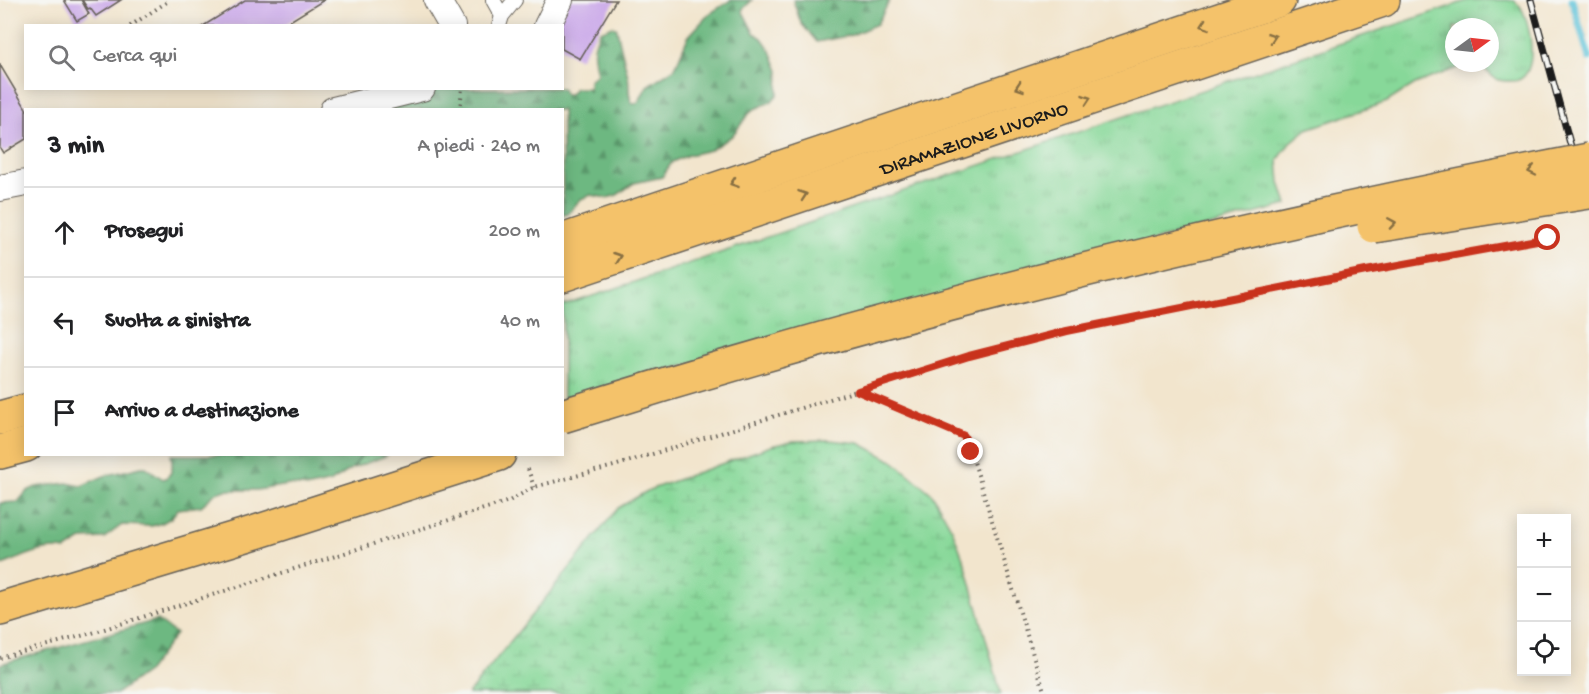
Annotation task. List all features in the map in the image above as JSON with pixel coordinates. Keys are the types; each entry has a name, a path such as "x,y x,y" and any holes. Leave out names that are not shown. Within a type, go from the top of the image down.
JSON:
{"highway":[{"name":"DIRAMAZIONE LIVORNO","path":"564,239 1279,0"},
{"name":"DIRAMAZIONE LIVORNO","path":"564,274 1383,0"},
{"path":"564,415 702,372 899,317 1151,254 1361,207 1589,160"},
{"path":"564,434 729,383 941,324 1131,278 1365,227 1589,192"},
{"path":"0,418 24,412"},
{"path":"0,452 24,446"},
{"path":"0,609 245,535 315,503 435,456"},
{"path":"0,591 232,521 514,462"}],"street":[{"path":"437,0 451,24"},
{"path":"548,24 560,0"},
{"path":"341,108 414,90"},
{"path":"0,188 24,183"}],"lane":[{"path":"494,0 500,21"},
{"path":"500,21 515,0"}],"path":[{"path":"133,24 170,0"},
{"path":"460,108 462,90"},
{"path":"0,658 92,633 509,501 534,486 614,466 969,356 1067,331 1366,271 1548,238"},
{"path":"858,391 964,436 1045,694"},
{"path":"514,462 534,486"}],"green space":[{"path":"731,0 752,0 742,10 754,33 762,38 771,51 779,71 778,94 771,102 752,110 732,136 710,150 688,155 672,162 662,177 634,183 617,195 607,198 591,195 581,199 568,214 564,215 564,108 368,108 429,90 562,90 565,95 570,94 575,88 587,88 589,92 589,80 597,74 594,52 597,37 600,31 613,26 617,29 628,76 630,98 633,104 638,103 647,86 675,68 688,37 709,14"},
{"path":"793,0 890,0 877,24 852,35 817,42 801,23"},
{"path":"1469,0 1513,0 1524,14 1528,25 1531,51 1527,73 1520,79 1501,81 1488,72 1499,72 1499,18 1445,18 1446,72 1415,84 1387,102 1307,129 1290,143 1278,160 1280,182 1287,205 564,398 564,306"},
{"path":"829,440 859,443 893,461 932,494 952,529 966,566 1001,694 468,694 618,508 649,490 771,446 793,441"},
{"path":"171,456 361,456 353,468 331,482 310,487 288,485 257,490 226,490 216,493 201,506 178,509 171,518 162,523 152,526 122,525 104,538 83,539 66,550 49,549 0,566 0,503 18,502 27,491 36,487 67,483 81,486 104,476 141,467 146,467 163,479 169,475 172,466"},
{"path":"361,456 385,456 353,468"},
{"path":"157,620 176,634 148,671 116,694 0,694 0,664"}],"building":[{"path":"64,0 81,0 89,14 77,21"},
{"path":"82,0 121,0 96,16"},
{"path":"245,0 324,0 285,24 206,24"},
{"path":"570,0 616,0 580,59 564,50 564,24 556,24"},
{"path":"0,65 26,108 24,140 3,153 0,148"}],"waterway":[{"path":"1572,0 1589,58"}],"railway":[{"path":"1531,0 1571,147"}],"route":[{"path":"971,452 964,436 858,391 969,356 1067,331 1366,271 1548,238"}]}
